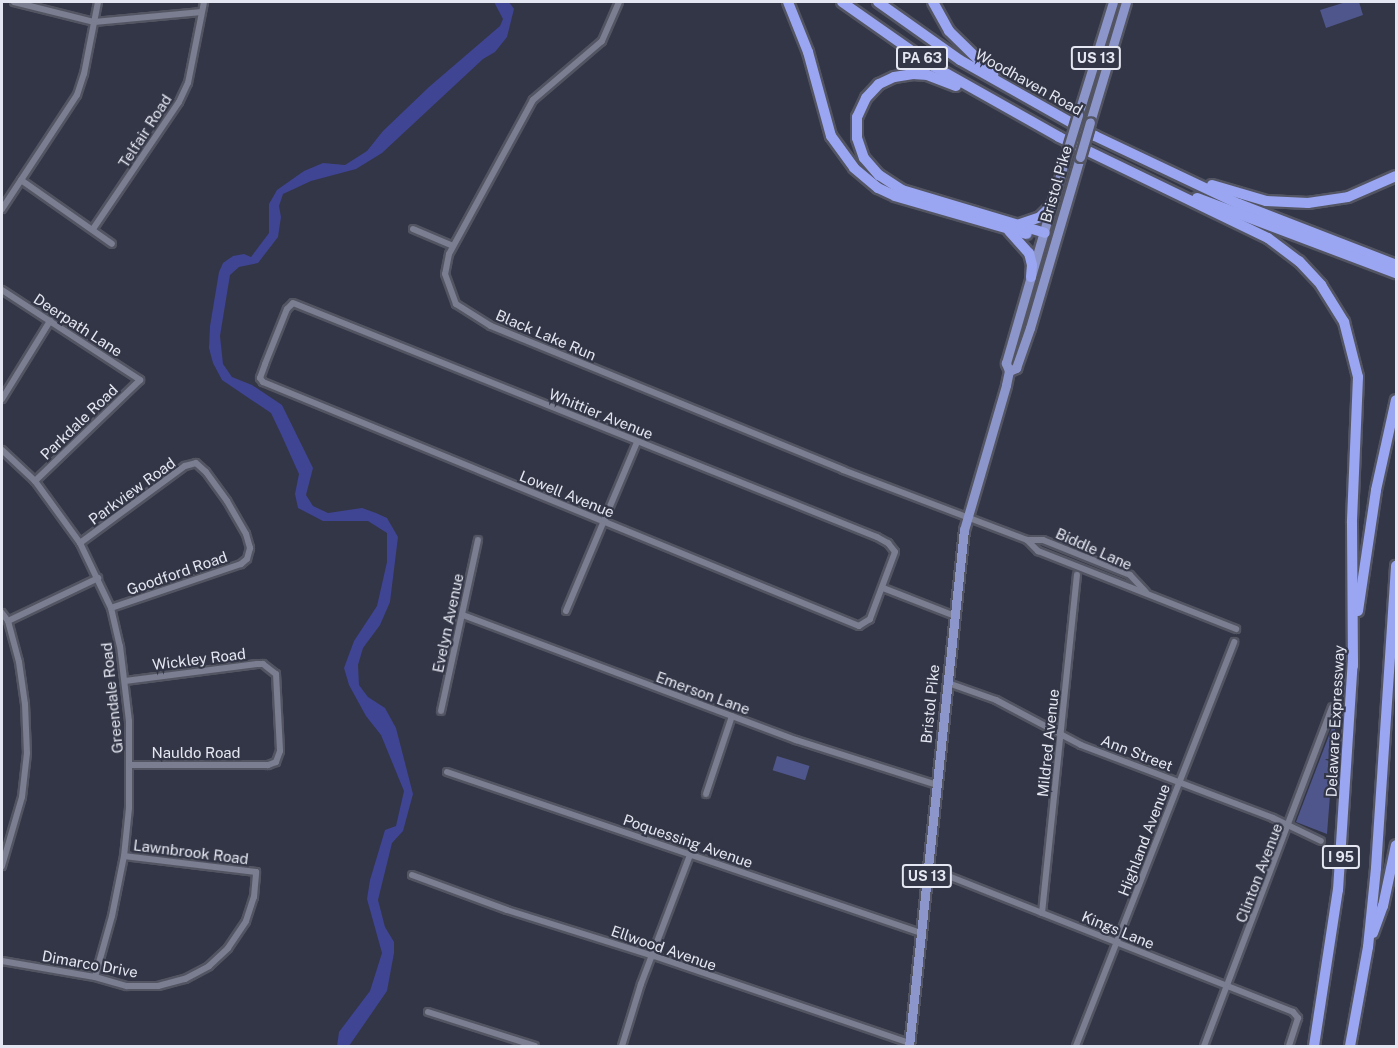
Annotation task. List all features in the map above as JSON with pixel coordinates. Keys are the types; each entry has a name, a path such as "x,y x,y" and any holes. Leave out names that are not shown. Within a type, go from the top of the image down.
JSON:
{"highway":[{"path":"788,2 808,52 831,136 854,168 878,188 895,196 1044,236"},
{"name":"PA 63","path":"842,2 935,67 1006,108 1116,166"},
{"name":"Woodhaven Road","path":"878,2 960,60 1014,93 1095,136 1174,172"},
{"path":"933,2 949,31 1014,93"},
{"path":"1006,108 936,78 921,74 900,75 884,81 870,92 859,110 856,130 864,158 890,184 911,193 1013,228 1035,220 1052,204"},
{"path":"1116,166 1396,273"},
{"path":"1116,166 1256,231 1285,249 1321,285 1344,322 1358,378 1352,523 1353,666"},
{"path":"1174,172 1253,198 1308,203 1348,197 1396,176"},
{"path":"1174,172 1239,204 1396,265"},
{"path":"1013,228 1029,253 1032,264 1031,277"},
{"name":"Delaware Expressway","path":"1314,1047 1339,880 1358,603 1376,490 1396,400"},
{"name":"I 95","path":"1350,1047 1368,947 1380,829 1396,566"},
{"path":"1368,947 1383,906 1396,845"}],"main road":[{"name":"Bristol Pike","path":"909,1045 967,517 1009,371 1006,363 1113,2"},
{"name":"Bristol Pike","path":"1009,371 1016,368 1126,2"},
{"path":"1044,236 1056,240"}],"street":[{"path":"14,2 94,22 202,12"},
{"path":"2,208 77,95 84,74 98,2"},
{"name":"Telfair Road","path":"93,229 179,102 188,83 204,2"},
{"name":"Black Lake Run","path":"619,2 602,41 533,100 453,246 445,274 456,304 471,316 843,470 967,517"},
{"path":"21,180 112,244"},
{"path":"413,229 453,246"},
{"name":"Deerpath Lane","path":"2,290 140,380"},
{"name":"Lowell Avenue","path":"299,305 293,303 287,309 260,378 263,382 603,522 862,625 870,619 883,588"},
{"name":"Whittier Avenue","path":"299,305 877,537 892,547 894,558 883,588"},
{"path":"2,399 50,321"},
{"name":"Parkdale Road","path":"35,481 140,380"},
{"path":"566,611 637,442"},
{"name":"Greendale Road","path":"2,450 35,481 80,543 111,608 125,681 131,765 124,856 112,916 94,977"},
{"name":"Parkview Road","path":"80,543 185,466 196,463 199,465"},
{"name":"Goodford Road","path":"111,608 241,564 247,559 250,548 246,534 227,501 199,465"},
{"name":"Biddle Lane","path":"967,517 1027,540 1043,540 1130,575 1146,592"},
{"name":"Evelyn Avenue","path":"441,711 478,540"},
{"name":"Biddle Lane","path":"1027,540 1038,551 1236,629"},
{"name":"Mildred Avenue","path":"1042,912 1077,575"},
{"path":"8,621 98,579"},
{"path":"883,588 955,616"},
{"path":"2,613 8,621 19,662 25,704 27,753 22,797 2,866"},
{"name":"Emerson Lane","path":"463,615 732,716 937,785"},
{"name":"Highland Avenue","path":"1076,1047 1234,642"},
{"name":"Wickley Road","path":"125,681 257,664 271,668 276,674 280,751 276,762 261,765"},
{"name":"Ann Street","path":"948,683 996,700 1061,735 1290,825 1321,841"},
{"name":"Clinton Avenue","path":"1204,1047 1290,825 1332,707"},
{"path":"706,794 732,716"},
{"name":"Nauldo Road","path":"131,765 261,765"},
{"name":"Poquessing Avenue","path":"447,772 921,933"},
{"path":"2,837 10,838"},
{"path":"622,1047 642,984 690,855"},
{"name":"Lawnbrook Road","path":"124,856 256,872"},
{"name":"Kings Lane","path":"928,868 1228,986 1297,1016 1289,1047"},
{"name":"Dimarco Drive","path":"2,961 94,977 127,986 158,986 185,979 207,967 228,948 246,921 254,897 256,872"},
{"name":"Ellwood Avenue","path":"412,875 507,910 654,956 909,1045"},
{"path":"428,1012 535,1047"}],"shaded area":[{"path":"494,2 509,2 514,9 507,37 495,52 483,59 382,153 356,169 311,181 283,194 279,206 281,217 278,237 258,263 239,267 230,275 220,336 223,364 232,377 252,385 282,405 313,468 306,495 313,506 328,513 362,508 376,513 387,518 398,537 390,602 380,625 363,648 358,665 359,685 368,697 385,708 396,728 413,794 403,831 392,843 378,900 385,927 394,942 394,953 387,991 349,1046 337,1046 339,1032 370,991 382,953 367,899 370,880 385,830 396,826 404,791 381,735 366,716 349,685 344,668 354,641 377,606 387,562 387,533 368,521 323,521 298,508 295,494 299,474 271,413 222,380 213,363 209,348 210,326 219,272 223,263 233,256 244,254 251,257 269,233 269,204 277,190 304,171 323,163 345,165 367,151 383,131 429,87 500,26 503,19"},
{"path":"1346,2 1359,2 1363,15 1326,28 1320,10"},
{"path":"1336,717 1327,834 1296,822"},
{"path":"777,756 810,766 805,780 773,770"}]}
